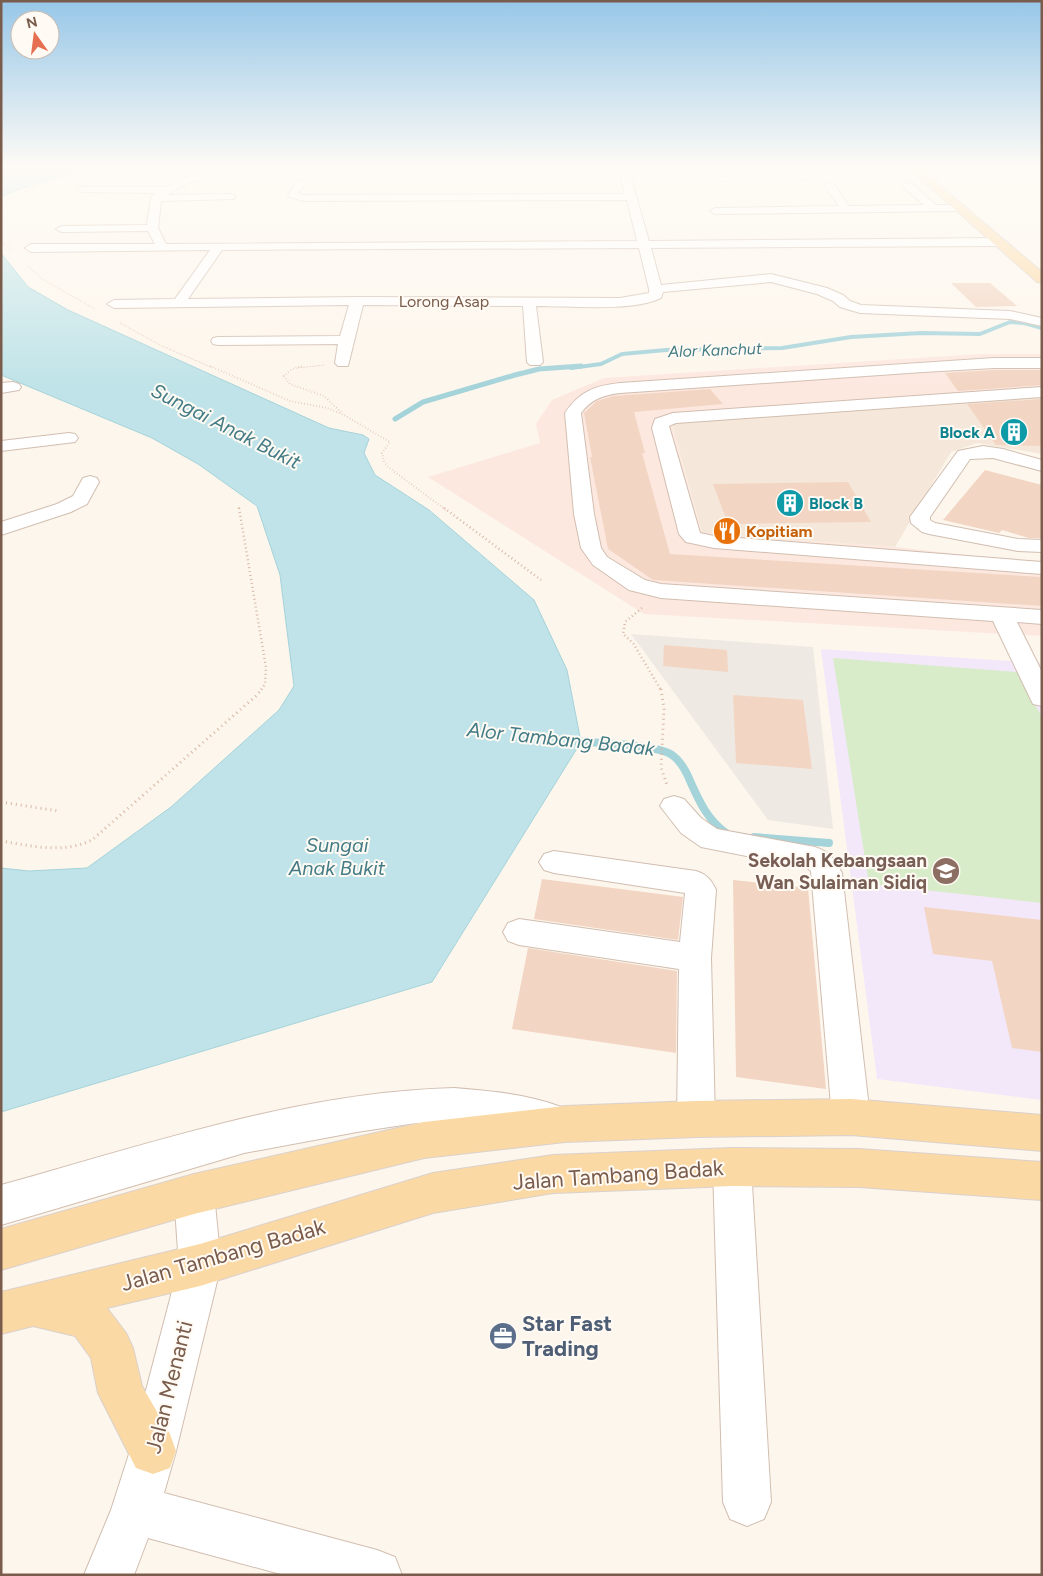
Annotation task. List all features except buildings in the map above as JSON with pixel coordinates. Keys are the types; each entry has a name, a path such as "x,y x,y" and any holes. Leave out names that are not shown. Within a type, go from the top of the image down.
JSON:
{"main road":[{"path":"998,242 1042,279"},
{"path":"1,1250 194,1194 424,1140 565,1124 696,1118 851,1117 1042,1133"},
{"name":"Jalan Tambang Badak","path":"15,1309 200,1265 433,1193 553,1174 732,1167 859,1168 1042,1181"},
{"path":"15,1309 66,1312 89,1320 111,1348 120,1393 153,1451"}],"street":[{"path":"159,241 163,248"},
{"path":"643,241 656,289 771,278 822,291 845,304 860,309 1010,315 1042,322"},
{"path":"31,248 998,242"},
{"path":"179,304 218,248"},
{"name":"Lorong Asap","path":"114,304 357,301 632,302 652,298 656,295 656,289"},
{"path":"343,363 346,340 357,301"},
{"path":"529,301 534,362"},
{"path":"218,341 346,340"},
{"path":"1042,363 994,363 923,367 620,388 604,390 580,400 573,412 584,514 591,548 600,562 637,585 661,591 1042,617"},
{"path":"1042,392 673,418 665,420 661,424 661,428 689,534 693,538 714,542 1042,568"},
{"path":"1,446 69,438"},
{"path":"1042,466 993,453 969,453 964,455 920,518 921,523 929,528 1018,545 1042,546"},
{"path":"993,468 1042,481"},
{"path":"1,529 64,508 80,500 90,482"},
{"path":"1002,615 1042,698"},
{"path":"674,806 691,828 712,839 815,858 823,864 827,873 851,1117"},
{"path":"554,862 696,883 702,890 695,958 696,1118"},
{"path":"519,932 695,958"},
{"path":"1,1205 244,1135 357,1114 416,1106 454,1105 498,1109 565,1124"},
{"path":"732,1167 747,1502"},
{"name":"Jalan Menanti","path":"109,1575 136,1510 153,1451 200,1265 194,1194"},
{"path":"136,1510 377,1575"}],"path":[{"path":"1,242 14,252"},
{"path":"25,263 42,278 96,309"},
{"path":"120,323 160,345 290,401 327,408 390,442 382,453 384,462 388,467 541,580"},
{"path":"343,363 298,367 288,370 284,376 290,384 324,396 344,416"},
{"path":"1,841 47,848 67,847 90,841 257,695 265,684 266,667 239,507"},
{"path":"661,591 625,622 623,634 634,644 662,691 664,709 661,762"},
{"path":"1,802 58,811"}],"shaded area":[{"path":"980,354 1042,354 1042,397 671,422 702,533 895,547 1001,559 1042,561 1042,636 644,614 428,477 540,443 536,424 552,400 604,378"},
{"path":"1042,397 1042,454 977,443 951,452 895,547 702,533 671,421"},
{"path":"631,634 813,647 833,829 768,820"},
{"name":"Sekolah Kebangsaan Wan Sulaiman Sidiq","path":"821,649 1042,663 1042,1100 877,1079"}],"green space":[{"path":"833,658 1017,672 1042,717 1042,903 869,884"}],"water":[{"name":"Sungai Anak Bukit","path":"1,253 28,287 68,310 329,428 363,435 369,439 364,453 375,475 429,510 534,600 567,670 581,742 432,982 1,1112 1,868 29,871 87,868 171,807 279,710 294,686 280,575 257,506 198,464 152,438 1,375"}],"waterway":[{"name":"Alor Kanchut","path":"571,368 601,364 622,354 666,350 782,348 851,337 921,333 980,334 1010,322 1024,323 1042,328"},
{"name":"Alor Kanchut","path":"395,419 423,402 515,375 539,369 581,366"},
{"name":"Alor Tambang Badak","path":"573,741 640,746 664,751 672,755 678,760 688,775 705,811 714,823 726,833"},
{"name":"Alor Tambang Badak","path":"754,837 829,843"}],"place":[{"name":"Block A","path":"1014,432"},
{"name":"Block B","path":"790,503"},
{"name":"Kopitiam","path":"727,531"},
{"name":"Sekolah Kebangsaan Wan Sulaiman Sidiq","path":"946,871"},
{"name":"Star Fast Trading","path":"503,1336"}]}
